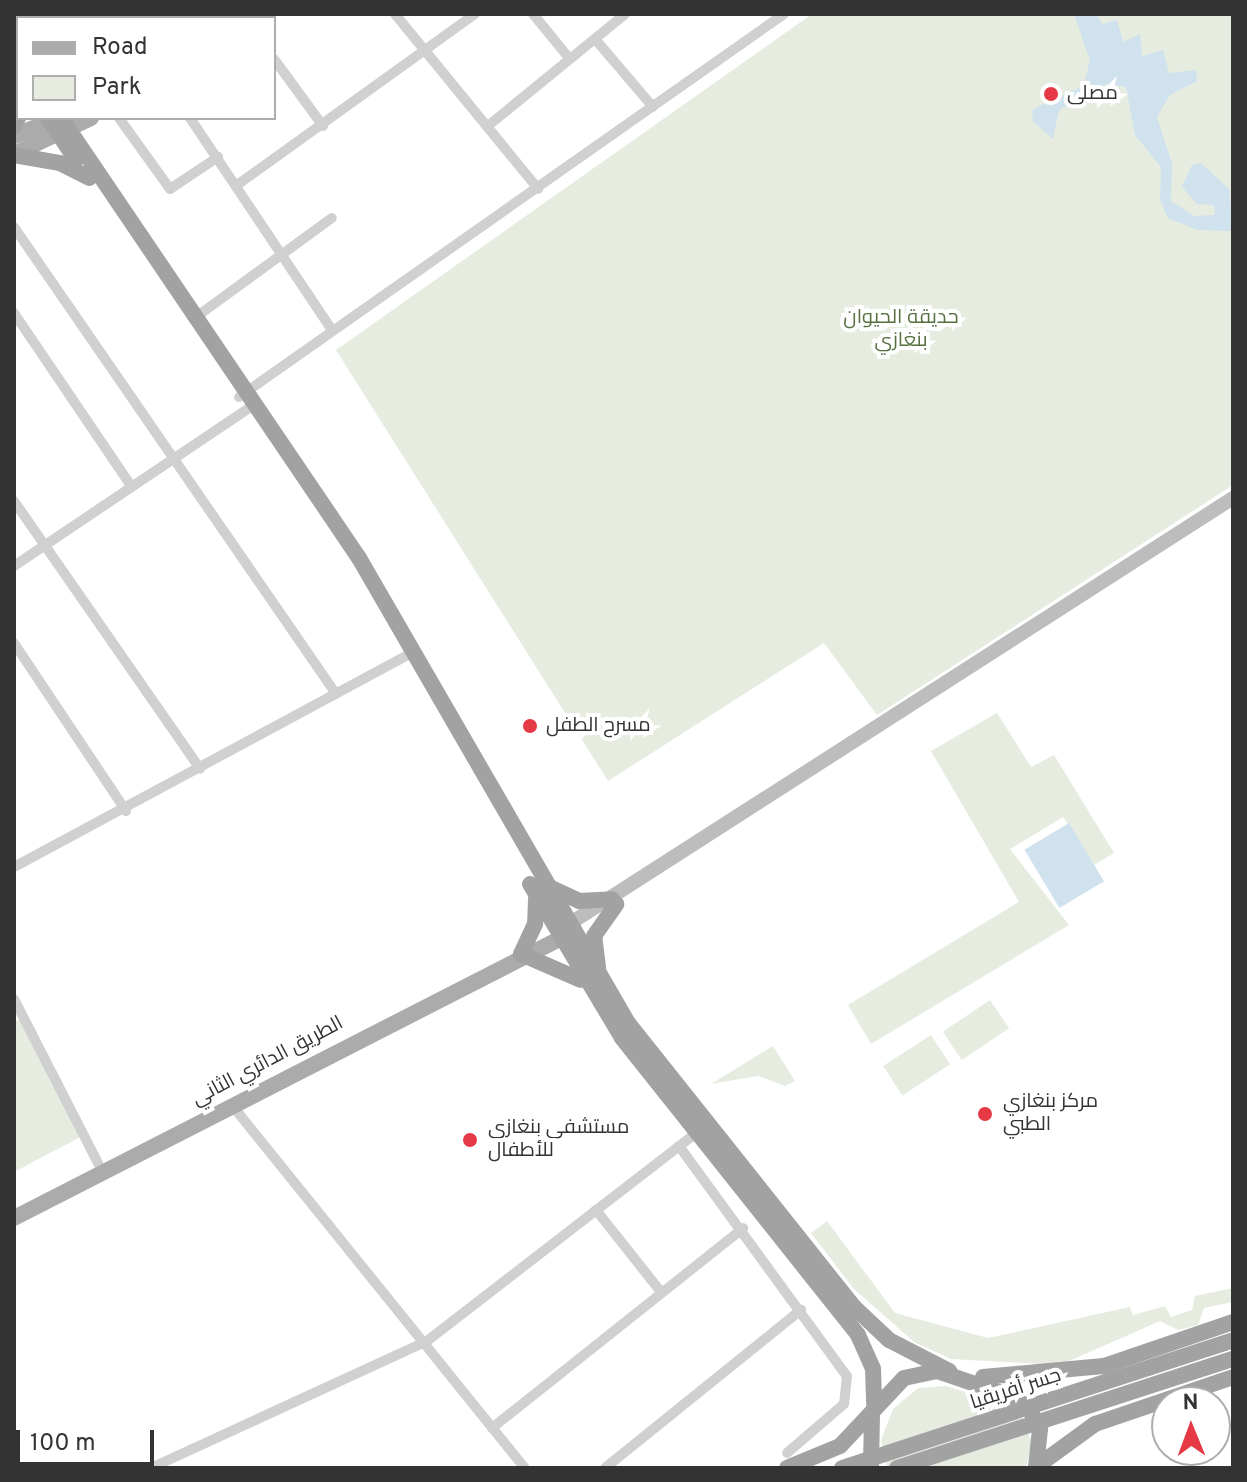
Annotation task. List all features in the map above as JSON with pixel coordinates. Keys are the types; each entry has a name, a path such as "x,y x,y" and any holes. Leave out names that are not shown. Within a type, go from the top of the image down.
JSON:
{"highway":[{"path":"57,123 89,178 247,400 393,614 563,932 583,982 858,1335 873,1369 872,1468"},
{"path":"57,123 196,317 407,655 539,888 535,924 521,954 583,982"},
{"path":"14,154 52,160 89,178"},
{"path":"539,888 565,898 614,901 594,936 605,988"},
{"path":"563,932 854,1307 889,1340 949,1371 1012,1393 1035,1412 1036,1468"},
{"path":"969,1377 1104,1366 1233,1322"},
{"name":"جسر أفريقيا","path":"842,1468 1233,1340"},
{"name":"جسر أفريقيا","path":"897,1468 1233,1359"},
{"path":"787,1460 840,1446 904,1378 949,1371"},
{"path":"1036,1468 1095,1424 1233,1377"}],"main road":[{"path":"14,136 77,120"},
{"path":"14,154 57,123"},
{"path":"614,901 1233,498"},
{"path":"563,932 1233,509"},
{"name":"الطريق الدائري الثاني","path":"14,1218 563,932"}],"street":[{"path":"395,14 489,125 538,189"},
{"path":"237,185 475,14"},
{"path":"533,14 570,59"},
{"path":"489,125 625,14"},
{"path":"14,566 173,459 332,330 538,189 784,14"},
{"path":"595,39 653,107"},
{"path":"276,62 323,126"},
{"path":"120,120 170,189 218,157"},
{"path":"191,120 332,330"},
{"path":"196,317 332,218"},
{"path":"14,227 336,694"},
{"path":"14,313 132,487"},
{"path":"14,501 200,769"},
{"path":"14,643 126,811"},
{"path":"14,867 126,811 407,655"},
{"path":"14,999 102,1171"},
{"path":"231,1104 427,1341 525,1468"},
{"path":"151,1468 427,1341 697,1132"},
{"path":"679,1146 743,1228 843,1369 849,1389 844,1404 787,1460"},
{"path":"596,1210 661,1292"},
{"path":"492,1428 743,1228"},
{"path":"605,1468 801,1310"}],"green space":[{"name":"حديقة الحيوان بنغازي","path":"812,14 1233,14 1233,485 877,715 824,643 608,781 336,350"},
{"path":"997,713 1031,767 1054,755 1114,853 1094,865 1063,817 1010,849 1069,925 871,1044 848,1005 1019,902 931,751"},
{"path":"990,1000 1009,1028 962,1060 943,1032"},
{"path":"24,1017 84,1135 14,1172 14,1022"},
{"path":"931,1035 950,1064 902,1095 883,1066"},
{"path":"773,1046 795,1081 785,1086 758,1076 711,1084"},
{"path":"827,1221 895,1313 988,1338 1130,1307 1133,1315 1165,1306 1171,1317 1192,1310 1195,1296 1233,1288 1233,1302 1204,1308 1198,1325 1178,1330 1160,1321 1060,1365 951,1359 914,1342 853,1288 811,1233"},
{"path":"946,1386 1018,1408 1032,1442 1026,1468 887,1468 881,1440 893,1409 918,1388"}],"water":[{"path":"1074,14 1096,14 1102,24 1117,20 1123,42 1140,34 1142,56 1163,50 1169,73 1196,70 1197,81 1170,95 1157,117 1172,164 1171,201 1194,216 1215,215 1214,205 1197,204 1182,187 1192,165 1201,163 1229,189 1233,231 1197,230 1168,218 1160,200 1161,167 1135,135 1126,87 1107,84 1059,110 1053,139 1032,121 1033,109 1083,86 1090,61"},
{"path":"1069,823 1104,881 1059,908 1024,850"}],"place":[{"name":"مصلى","path":"1051,94"},
{"name":"مسرح الطفل","path":"530,726"},
{"name":"مركز بنغازي الطبي","path":"985,1114"},
{"name":"مستشفى بنغازي للأطفال","path":"470,1140"}]}
